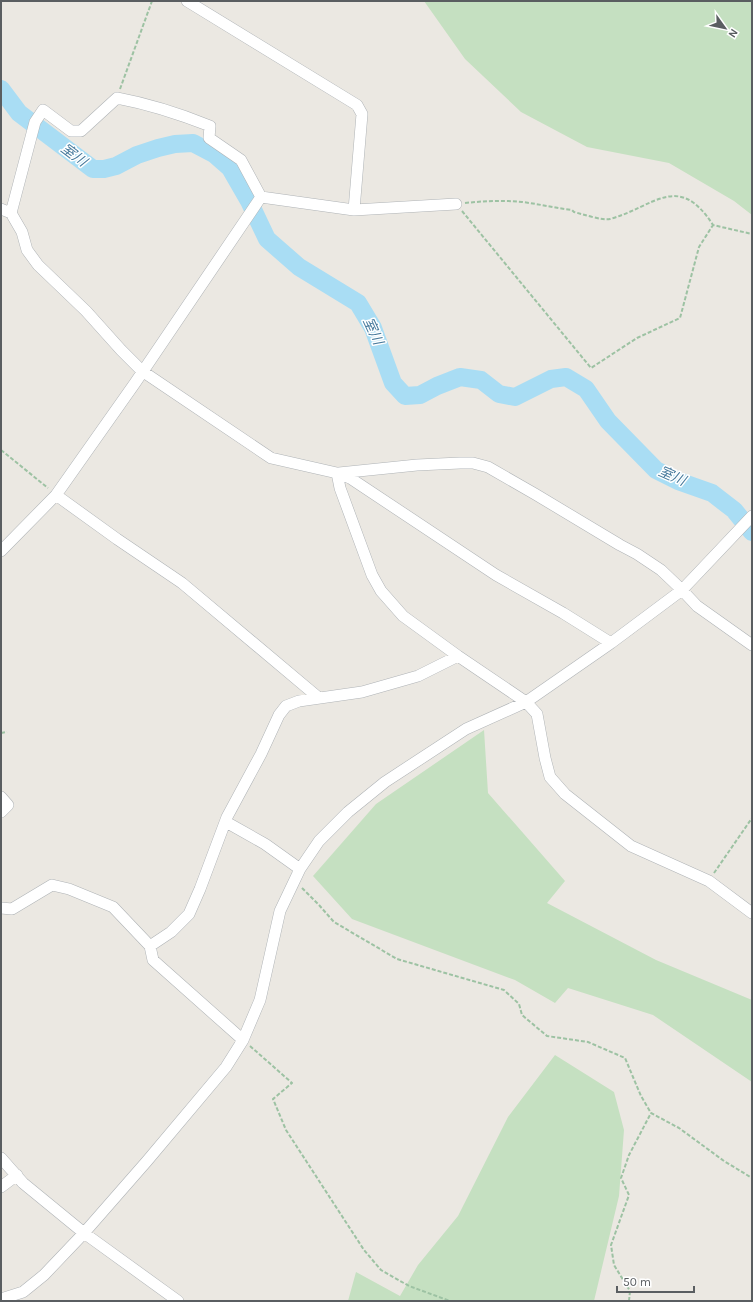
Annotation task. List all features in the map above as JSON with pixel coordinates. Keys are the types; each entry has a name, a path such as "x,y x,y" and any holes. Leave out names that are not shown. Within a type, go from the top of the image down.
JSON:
{"street":[{"path":"187,1 357,105 362,114 354,210"},
{"path":"261,197 241,160 209,138 210,126 174,112 140,102 117,98 81,131 71,131 43,110 35,122 6,211 22,232 27,250 38,265 86,311 142,371 271,458 337,473 350,478 496,575 563,613 610,643"},
{"path":"261,197 354,210 456,204"},
{"path":"1,552 56,495 135,383 261,197"},
{"path":"337,473 417,465 460,463 473,463 488,467 661,570 697,606 752,645"},
{"path":"337,473 340,488 372,575 381,591 403,616 458,656 526,702 537,714 550,777 565,794 630,846 709,881 752,913"},
{"path":"56,495 182,583 319,698"},
{"path":"1,1299 23,1292 44,1275 84,1233 147,1161 226,1067 243,1040 260,1000 280,911 300,869 319,841 348,812 385,782 466,728 526,702 682,590 752,516"},
{"path":"150,946 171,932 188,914 227,817 261,754 279,715 286,706 299,701 362,692 418,676 458,656"},
{"path":"1,797 8,805 1,812"},
{"path":"226,822 265,844 300,869"},
{"path":"1,908 12,909 52,885 69,889 113,907 150,946 152,960 243,1040"},
{"path":"1,1158 20,1179 84,1233 178,1301"},
{"path":"1,1187 20,1179"}],"path":[{"path":"117,98 152,1"},
{"path":"456,204 496,200 523,202 572,210 574,212 608,219 657,199 675,196 690,200 704,211 713,225 752,234"},
{"path":"456,204 591,368 637,338 680,318 699,247 713,225"},
{"path":"1,450 56,495"},
{"path":"1,733 7,732"},
{"path":"709,881 752,818"},
{"path":"300,869 297,883 319,904 334,922 397,960 504,990 519,1004 522,1016 547,1036 588,1042 625,1058 641,1096 651,1113 679,1128 724,1162 752,1178"},
{"path":"243,1040 292,1083 273,1099 286,1130 364,1250 381,1270 409,1286 450,1301"},
{"path":"629,1301 630,1291 614,1265 611,1245 629,1195 621,1178 629,1155 651,1113"}],"green space":[{"path":"424,1 752,1 752,215 734,201 669,163 587,147 521,112 465,59"},
{"path":"484,730 488,793 565,881 547,903 656,960 752,1000 752,1082 653,1015 568,988 555,1003 515,980 352,919 313,876 376,804"},
{"path":"555,1055 614,1092 624,1130 619,1196 594,1301 348,1301 356,1272 400,1296 418,1265 458,1216 508,1117"}],"waterway":[{"name":"室川","path":"1,89 19,113 93,169 104,169 116,166 137,155 175,144 193,143 214,154 230,168 249,201 267,239 299,267 358,303 373,328 393,383 405,396 420,395 437,386 460,377 481,380 499,394 515,397 551,379 566,377 586,389 608,421 656,470 678,481 712,493 734,510 752,532"}]}
